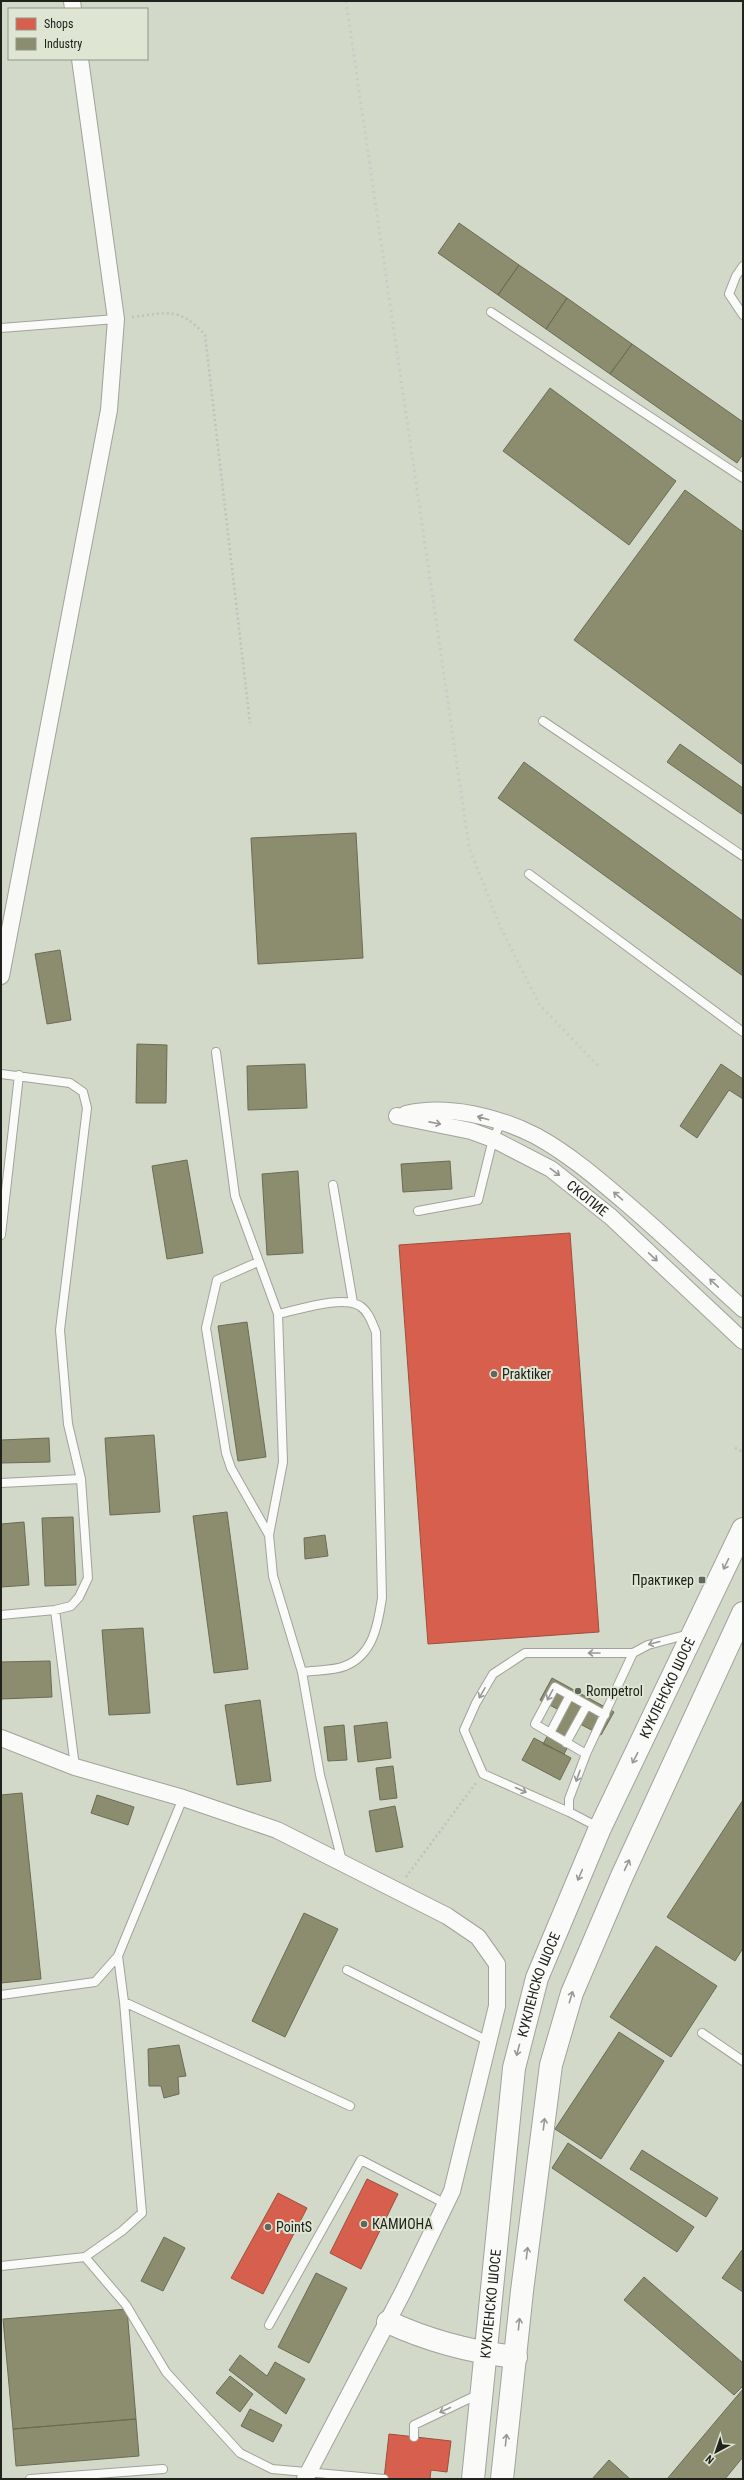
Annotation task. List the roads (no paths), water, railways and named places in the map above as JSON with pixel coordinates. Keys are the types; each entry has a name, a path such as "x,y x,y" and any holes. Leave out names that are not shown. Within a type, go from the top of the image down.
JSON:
{"main road":[{"name":"КУКЛЕНСКО ШОСЕ","path":"473,2479 480,2394 514,2068 537,1978 600,1828 643,1744 692,1633 743,1529"},
{"path":"502,2479 551,2065 572,1993 622,1876 743,1613"},
{"path":"388,2322 420,2337 484,2354 516,2357"}],"street":[{"path":"1,976 109,410 116,319 80,60"},
{"name":"СКОПИЕ","path":"501,1123 475,1116 438,1110 397,1116 471,1132 493,1139 552,1169 611,1217 743,1341"},
{"path":"501,1123 535,1136 565,1154 647,1221 743,1309"},
{"path":"630,1236 647,1221"},
{"path":"1,1738 75,1767 183,1798 277,1830 342,1861 447,1916 478,1937 496,1964 497,2006 452,2191 388,2322 306,2476"}],"lane":[{"path":"743,266 736,276 729,294 743,315"},
{"path":"491,312 743,478"},
{"path":"1,328 116,319"},
{"path":"543,721 743,856"},
{"path":"529,874 743,1032"},
{"path":"216,1052 235,1196 278,1314 283,1462 269,1535 273,1576 302,1672 320,1775 342,1861"},
{"path":"1,1074 19,1075 70,1083 84,1092 87,1108 60,1330 68,1424 81,1479 88,1578 80,1597 71,1606 56,1610 1,1615"},
{"path":"1,1235 19,1075"},
{"path":"418,1211 478,1200 493,1139 501,1123"},
{"path":"333,1185 353,1303"},
{"path":"258,1262 217,1280 206,1328 226,1453 231,1468 269,1535"},
{"path":"278,1314 345,1301 361,1307 368,1314 376,1332 382,1598 377,1631 363,1654 345,1666 302,1672"},
{"path":"1,1483 81,1479"},
{"path":"56,1610 75,1767"},
{"path":"600,1828 569,1812 483,1774 464,1730 493,1674 524,1653 633,1653 648,1645 692,1633"},
{"path":"569,1812 570,1798 586,1754 633,1653"},
{"path":"586,1754 535,1724 555,1687 605,1715"},
{"path":"550,1733 570,1695"},
{"path":"566,1743 587,1705"},
{"path":"1,1995 95,1982 118,1956 183,1798"},
{"path":"1,2266 85,2257 122,2231 142,2213 124,2002 118,1956"},
{"path":"347,1970 488,2041"},
{"path":"124,2002 350,2106"},
{"path":"702,2033 743,2061"},
{"path":"269,2325 361,2160 446,2204"},
{"path":"85,2257 126,2305 166,2372 240,2453 272,2469 306,2476 384,2479"},
{"path":"414,2437 414,2425 480,2394"},
{"path":"30,2479 163,2469"}],"railway":[{"path":"346,1 469,847 500,926 539,1004 600,1068"}],"place":[{"name":"Praktiker","path":"494,1374"},
{"name":"Практикер","path":"702,1580"},
{"name":"Rompetrol","path":"578,1691"},
{"name":"КАМИОНА","path":"364,2224"},
{"name":"PointS","path":"268,2227"}]}
